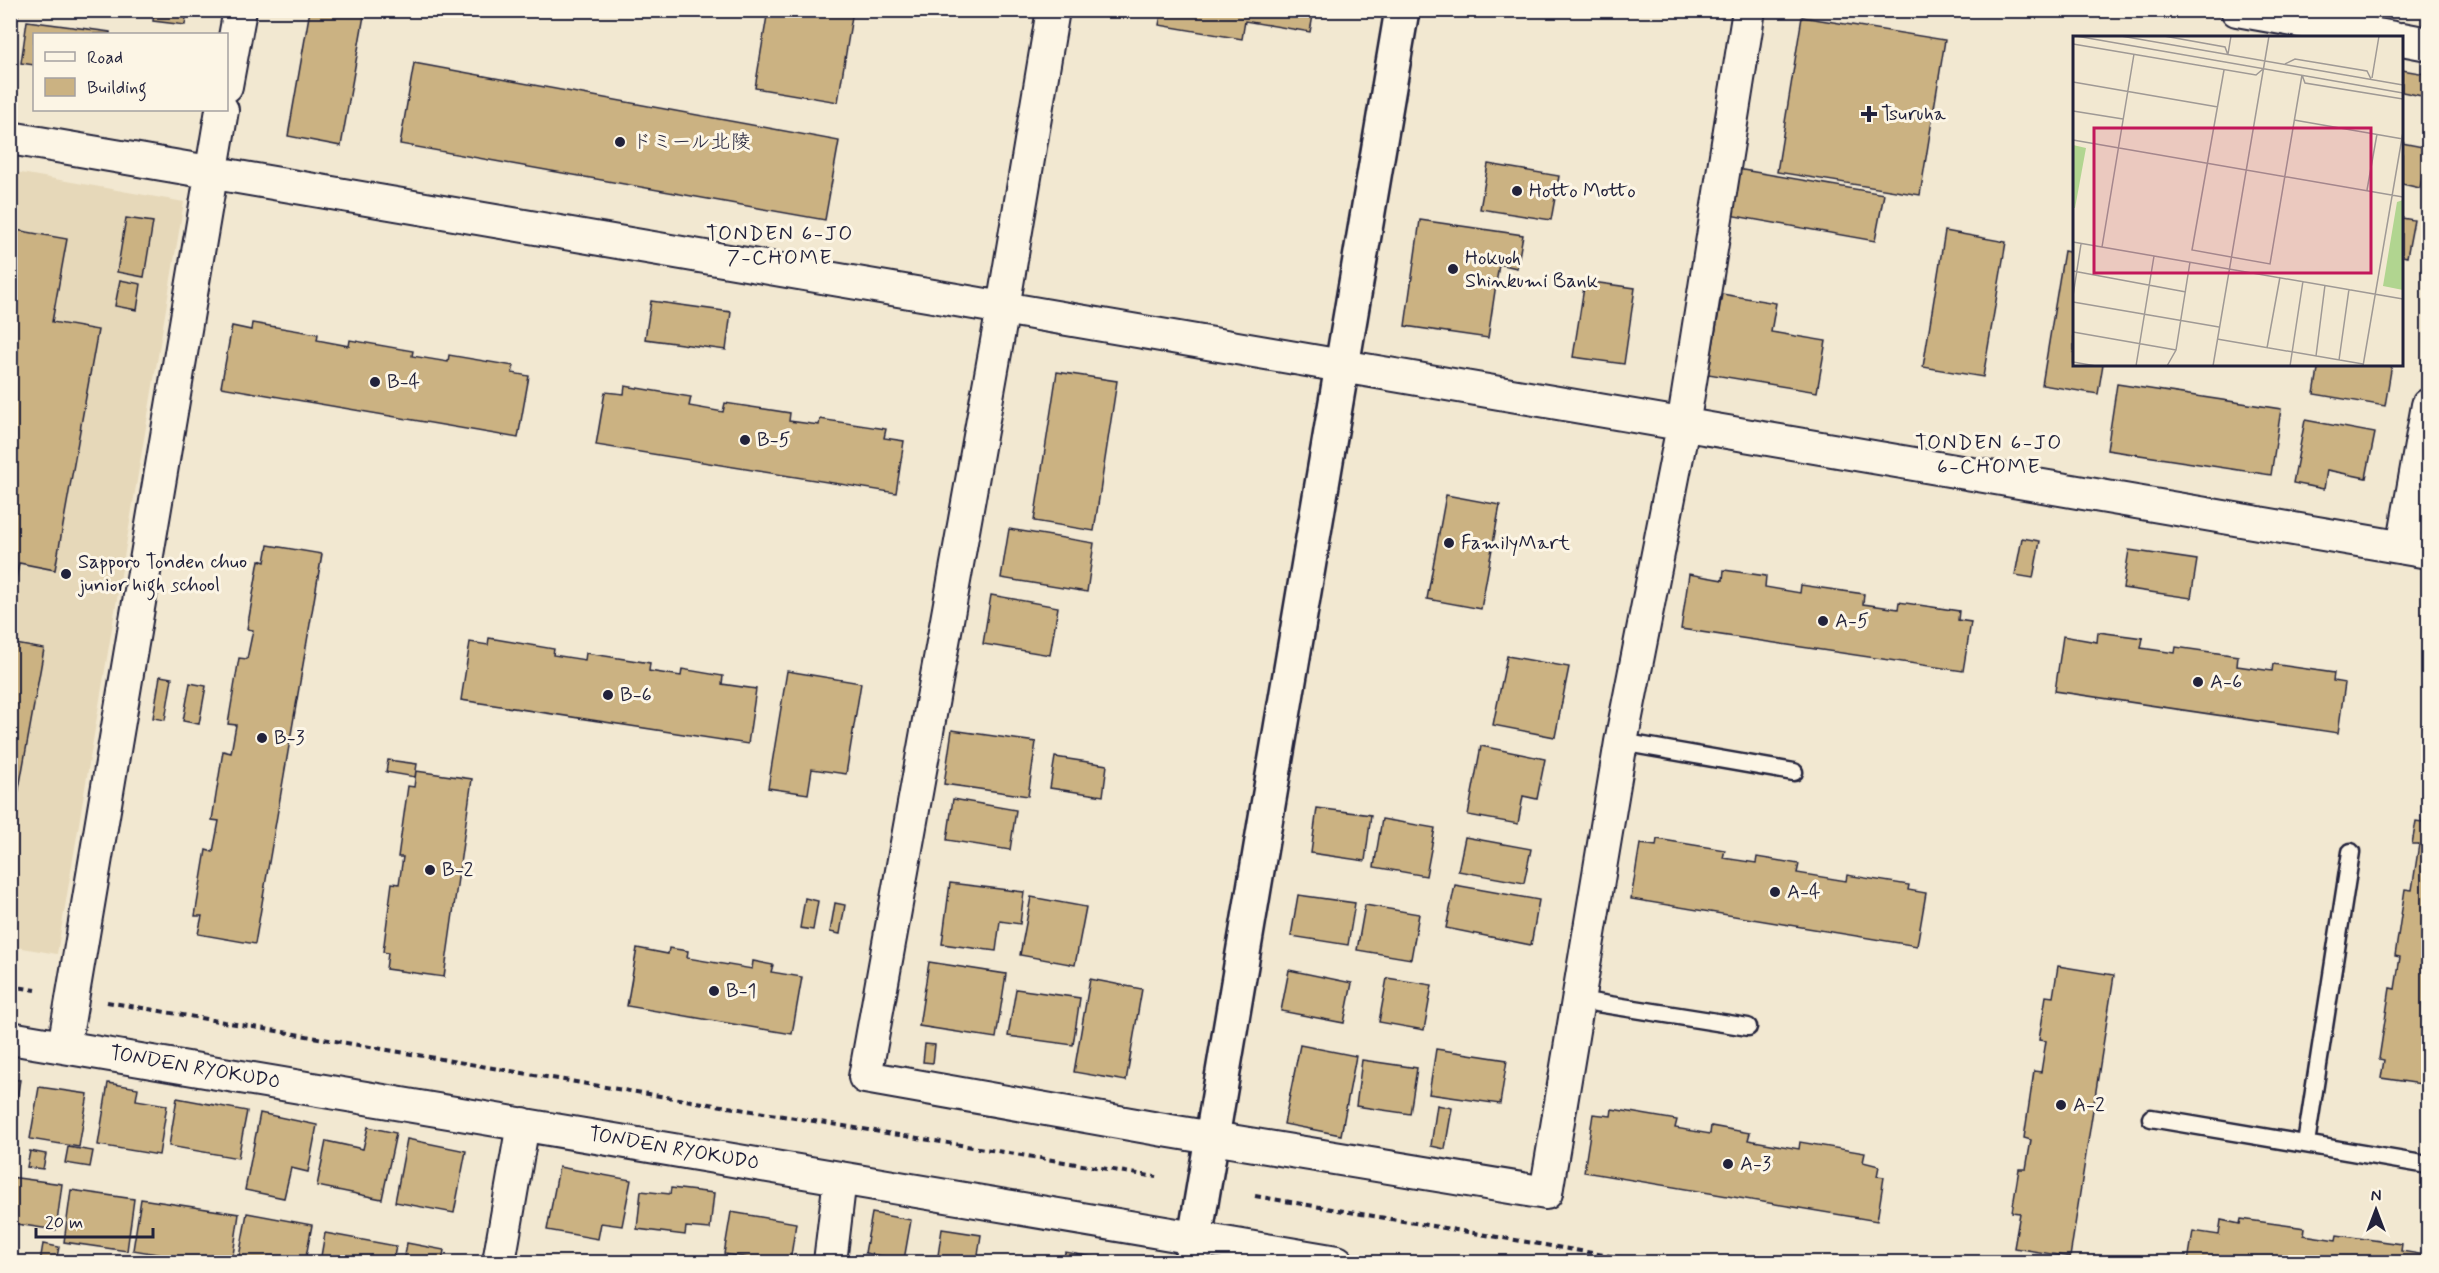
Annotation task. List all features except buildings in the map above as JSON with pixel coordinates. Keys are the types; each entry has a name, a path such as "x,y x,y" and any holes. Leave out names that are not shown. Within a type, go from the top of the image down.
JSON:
{"street":[{"path":"228,75 240,10"},
{"path":"1053,10 1003,308 865,1077 1211,1138 1546,1193 1621,742 1683,426 1749,10"},
{"path":"1193,1250 1402,10"},
{"path":"2237,10 2383,36"},
{"path":"2403,39 2428,44"},
{"path":"64,1047 222,111"},
{"path":"10,138 2416,550 2428,405"},
{"name":"TONDEN RYOKUDO","path":"10,1038 840,1178 1193,1250 1337,1263"},
{"path":"499,1263 523,1124"},
{"path":"831,1263 840,1178"}],"lane":[{"path":"1621,742 1794,772"},
{"path":"2306,1143 2351,852"},
{"path":"1578,1000 1748,1027"},
{"path":"2151,1118 2428,1165"}],"path":[{"path":"10,986 41,991"},
{"path":"100,1001 587,1084 1156,1177"},
{"path":"1255,1196 1645,1263"}],"shaded area":[{"name":"Sapporo Tonden chuo junior high school","path":"10,171 184,202 57,954 11,946"}],"place":[{"name":"Tsuruha","path":"1869,114"},
{"name":"ドミール北陵","path":"620,142"},
{"name":"Hotto Motto","path":"1517,191"},
{"name":"Hokuoh Shinkumi Bank","path":"1453,269"},
{"name":"B-4","path":"375,382"},
{"name":"B-5","path":"745,440"},
{"name":"FamilyMart","path":"1449,543"},
{"name":"Sapporo Tonden chuo junior high school","path":"66,574"},
{"name":"A-5","path":"1823,621"},
{"name":"A-6","path":"2198,682"},
{"name":"B-6","path":"608,695"},
{"name":"B-3","path":"262,738"},
{"name":"B-2","path":"430,870"},
{"name":"A-4","path":"1775,892"},
{"name":"B-1","path":"714,991"},
{"name":"A-2","path":"2061,1105"},
{"name":"A-3","path":"1728,1164"}],"district":[{"name":"TONDEN 6-JO 7-CHOME","path":"780,246"},
{"name":"TONDEN 6-JO 6-CHOME","path":"1989,455"}]}
